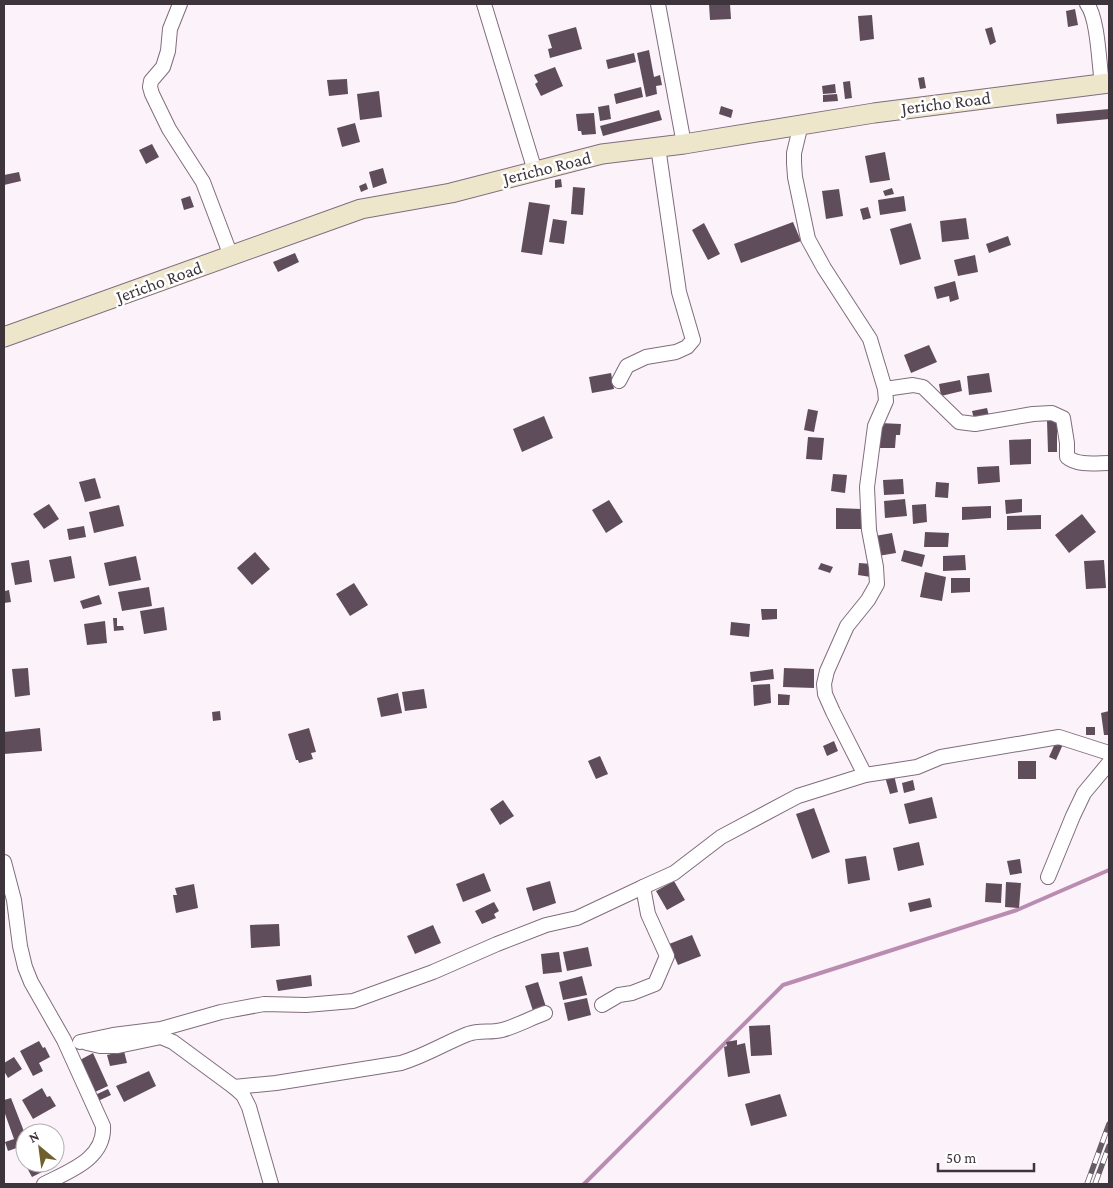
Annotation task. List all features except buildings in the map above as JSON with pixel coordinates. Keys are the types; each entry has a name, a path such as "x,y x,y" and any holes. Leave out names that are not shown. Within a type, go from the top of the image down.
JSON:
{"street":[{"path":"180,4 170,28 168,51 163,67 151,81 150,87 169,129 202,182 231,256"},
{"path":"484,4 536,171"},
{"path":"658,4 684,144"},
{"path":"1087,4 1091,8 1106,83"},
{"name":"Jericho Road","path":"4,337 361,210 451,193 602,154 684,144 874,112 1106,83"},
{"path":"801,124 794,153 794,163 795,177 808,239 824,268 870,339 885,389 886,401 875,426 867,487 877,584 868,600 847,626 824,684 825,694 833,712 865,775"},
{"path":"619,381 627,366 646,357 676,352 687,347 693,340 679,292 658,147"},
{"path":"885,389 913,385 923,387 959,422 975,424 1033,414 1052,413 1063,418 1067,457 1070,460 1083,463 1109,463"},
{"path":"80,1042 113,1035 161,1029 221,1012 264,1004 306,1005 353,1001 425,976 538,928 577,918 674,873 721,837 798,796 865,775 917,767 941,757 1059,737 1109,753"},
{"path":"1048,877 1084,793 1109,763"},
{"path":"4,862 14,900 25,967 31,982 64,1040 103,1126 103,1134 98,1149 93,1155 81,1164 44,1184"},
{"path":"602,1005 619,995 632,993 655,984 667,956 648,914 643,887"},
{"path":"234,1087 401,1063 415,1059 479,1030 490,1032 502,1030 545,1013"},
{"path":"64,1040 100,1046 118,1046 161,1038 172,1042 243,1095 249,1107 271,1184"}],"waterway":[{"path":"584,1184 783,985 1017,910 1109,870"}],"railway":[{"path":"1087,1184 1109,1124"},
{"path":"1095,1184 1109,1146"}]}
